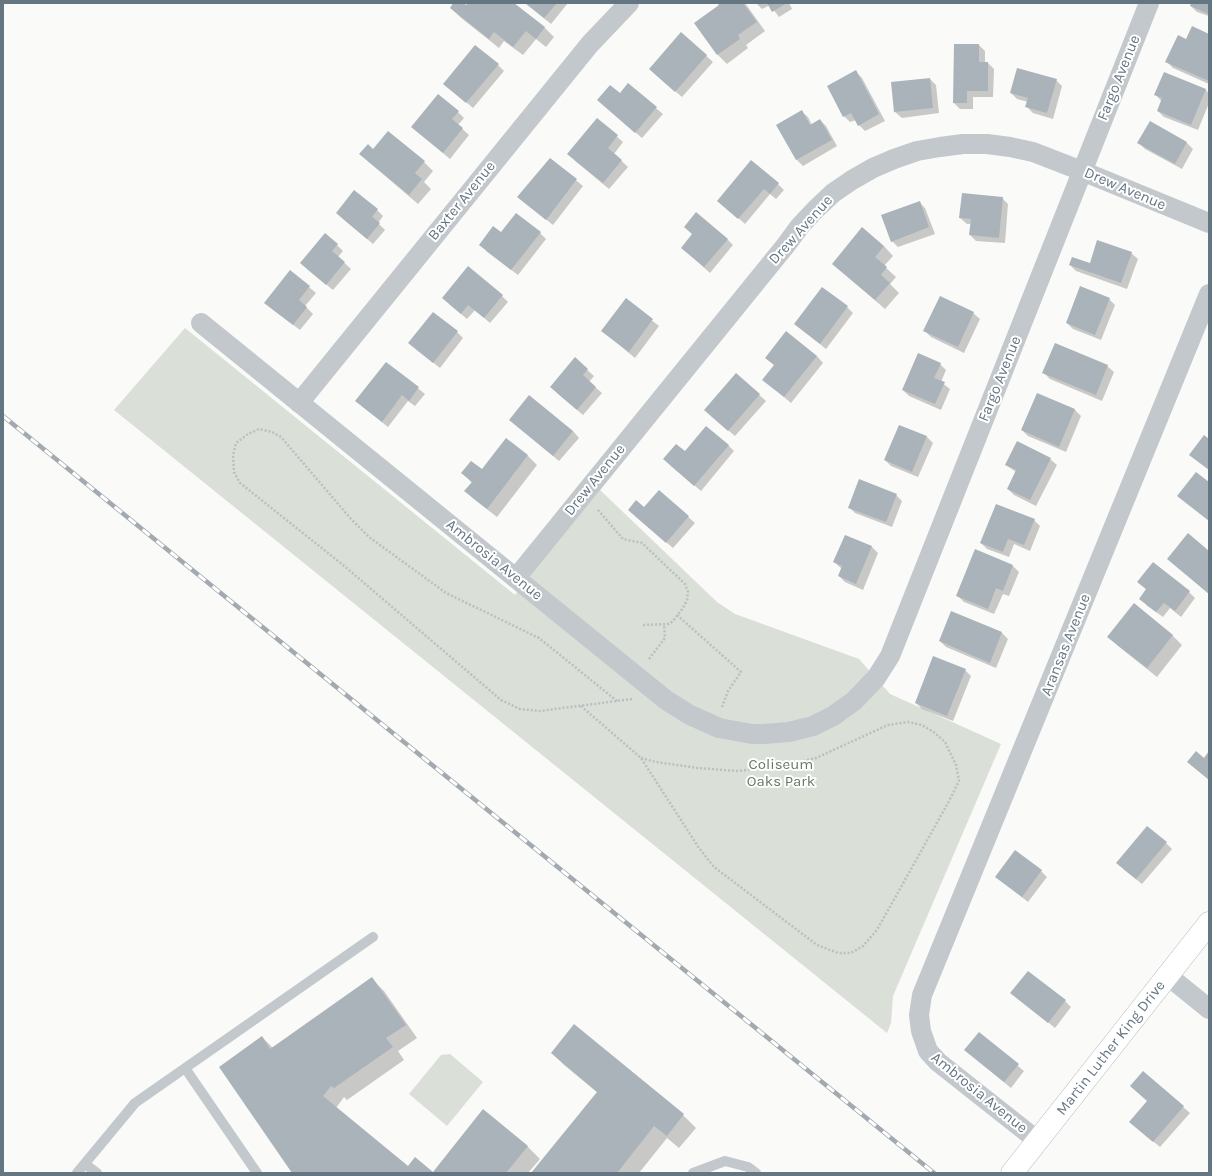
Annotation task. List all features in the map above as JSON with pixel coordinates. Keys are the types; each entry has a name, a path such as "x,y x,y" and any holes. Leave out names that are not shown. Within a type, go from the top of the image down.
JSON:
{"main road":[{"name":"Martin Luther King Drive","path":"1012,1173 1209,923"}],"street":[{"name":"Baxter Avenue","path":"299,403 590,44 629,3"},
{"name":"Fargo Avenue","path":"812,726 833,716 854,701 876,678 890,656 1149,3"},
{"name":"Drew Avenue","path":"516,578 776,258 800,226 833,193 873,168 894,158 917,151 940,147 987,144 1010,147 1033,152 1209,223"},
{"name":"Aransas Avenue","path":"922,995 1209,294"},
{"name":"Ambrosia Avenue","path":"201,323 666,700 690,715 719,728 752,734 789,732 812,726"},
{"path":"1167,975 1209,1009"},
{"name":"Ambrosia Avenue","path":"922,995 919,1015 921,1031 928,1051 938,1062 1038,1141"}],"lane":[{"path":"77,1173 135,1103 372,936"},
{"path":"185,1068 257,1173"},
{"path":"693,1173 725,1161 748,1167 756,1173"},
{"path":"85,1164 97,1173"}],"path":[{"path":"616,701 539,638 446,593 369,537 351,519 281,437 272,432 260,429 248,434 236,443 232,455 234,472 240,483 343,566 501,700 520,709 540,711 580,706 638,698"},
{"path":"595,508 603,515 623,539 642,543 685,584 688,592 687,600 673,621 669,624 643,625"},
{"path":"677,616 741,672 728,691 721,712"},
{"path":"645,664 665,638 664,624"},
{"path":"580,706 641,758 699,848 714,867 818,945 838,953 851,953 863,946 877,930 959,781 956,765 945,742 935,733 922,725 908,722 888,725 816,758 788,765 737,771 698,768 656,762 641,758"}],"green space":[{"name":"Coliseum Oaks Park","path":"185,328 515,595 600,490 717,602 735,614 859,659 890,694 1001,744 893,996 891,1023 887,1033 114,410"},
{"path":"450,1054 483,1082 447,1126 409,1094 441,1055"}],"building":[{"path":"453,3 464,3 466,5 468,3 514,3 545,27 536,39 526,31 513,47 494,32 489,39 450,8"},
{"path":"525,3 557,3 544,18"},
{"path":"717,3 743,3 757,22 738,35 740,39 717,55 694,23 719,5"},
{"path":"767,3 787,3 772,12"},
{"path":"1191,3 1209,3 1209,14 1190,6"},
{"path":"1192,26 1209,34 1209,81 1165,62 1178,35 1186,39"},
{"path":"681,32 707,55 675,92 649,69"},
{"path":"954,44 979,44 979,62 988,62 988,91 967,91 967,103 953,103"},
{"path":"475,45 499,64 466,103 443,84"},
{"path":"1017,68 1057,79 1047,113 1025,107 1028,98 1010,93"},
{"path":"856,70 879,114 858,126 851,113 843,117 827,86"},
{"path":"1164,72 1206,89 1191,125 1157,111 1162,98 1154,95"},
{"path":"930,78 933,108 894,112 891,82"},
{"path":"628,83 657,107 635,133 597,100 610,85 620,93"},
{"path":"438,94 459,111 452,119 463,128 443,153 411,127"},
{"path":"802,110 810,125 820,119 832,140 796,160 776,125"},
{"path":"597,118 618,135 608,148 622,160 603,183 567,154"},
{"path":"1150,121 1187,142 1175,164 1137,143"},
{"path":"388,131 425,161 415,173 422,179 409,195 359,154 368,144 373,149"},
{"path":"550,158 577,179 546,220 517,197"},
{"path":"751,160 779,183 770,194 764,189 738,219 717,201"},
{"path":"354,190 378,209 372,217 380,223 367,239 336,213"},
{"path":"962,193 1003,197 999,238 969,235 971,219 959,218"},
{"path":"920,201 929,227 891,242 881,215"},
{"path":"696,212 728,239 704,267 681,248 692,234 684,227"},
{"path":"516,213 541,232 511,270 479,245 493,226 501,232"},
{"path":"862,227 884,246 875,257 887,267 881,275 890,283 875,300 832,264"},
{"path":"325,233 338,244 332,251 345,262 326,285 300,263"},
{"path":"1097,240 1132,252 1121,283 1069,265 1072,257 1090,263"},
{"path":"468,266 503,295 484,318 468,305 461,314 442,298"},
{"path":"290,270 310,286 299,300 307,307 293,325 264,303"},
{"path":"1080,286 1110,298 1095,335 1066,323"},
{"path":"822,287 848,306 820,344 794,324"},
{"path":"940,296 974,312 958,347 923,331"},
{"path":"626,298 653,319 629,352 601,331"},
{"path":"433,312 458,331 433,363 408,343"},
{"path":"786,331 817,356 784,397 762,380 774,365 765,358"},
{"path":"1055,343 1108,365 1096,395 1042,373"},
{"path":"918,353 941,363 934,378 945,382 935,404 902,390"},
{"path":"575,357 588,369 583,375 596,387 577,410 550,387"},
{"path":"386,362 419,387 409,401 402,395 382,422 355,401"},
{"path":"736,373 760,394 728,431 704,410"},
{"path":"1037,393 1075,409 1059,447 1021,430"},
{"path":"529,395 573,431 553,456 509,420"},
{"path":"899,425 927,436 912,472 884,460"},
{"path":"706,426 729,445 694,486 663,459 676,444 685,451"},
{"path":"1204,435 1209,439 1209,470 1189,455"},
{"path":"506,438 528,455 487,509 464,491 472,482 461,473 471,461 482,469"},
{"path":"1017,441 1051,458 1030,500 1007,489 1016,470 1005,465"},
{"path":"1196,472 1209,482 1209,521 1177,496"},
{"path":"859,479 897,494 886,522 848,508"},
{"path":"659,490 689,516 666,543 628,510 636,500 644,507"},
{"path":"996,504 1035,519 1024,545 1008,539 1003,552 980,543"},
{"path":"1188,533 1209,551 1209,594 1167,559"},
{"path":"845,535 872,546 856,584 838,576 842,566 833,562"},
{"path":"975,549 1013,565 1003,591 996,588 988,609 956,596"},
{"path":"1153,562 1190,591 1175,611 1164,603 1156,612 1139,599 1146,589 1137,582"},
{"path":"1134,603 1173,635 1147,668 1107,637"},
{"path":"951,611 1002,632 990,663 939,641"},
{"path":"933,656 966,669 947,716 915,703"},
{"path":"1196,751 1204,758 1209,751 1209,780 1187,762"},
{"path":"1147,826 1167,842 1136,879 1116,863"},
{"path":"1015,850 1042,870 1022,897 995,877"},
{"path":"1028,971 1066,1000 1048,1023 1010,993"},
{"path":"372,977 406,1025 386,1038 393,1047 334,1088 331,1086 323,1096 408,1166 415,1157 433,1172 483,1109 528,1146 506,1173 292,1173 219,1067 262,1036 270,1049"},
{"path":"574,1024 684,1114 667,1136 654,1126 617,1173 531,1173 597,1092 551,1053"},
{"path":"979,1032 1019,1064 1004,1082 964,1050"},
{"path":"1143,1071 1184,1106 1153,1142 1129,1122 1147,1101 1130,1086"}],"railway":[{"path":"3,416 934,1173"}]}
